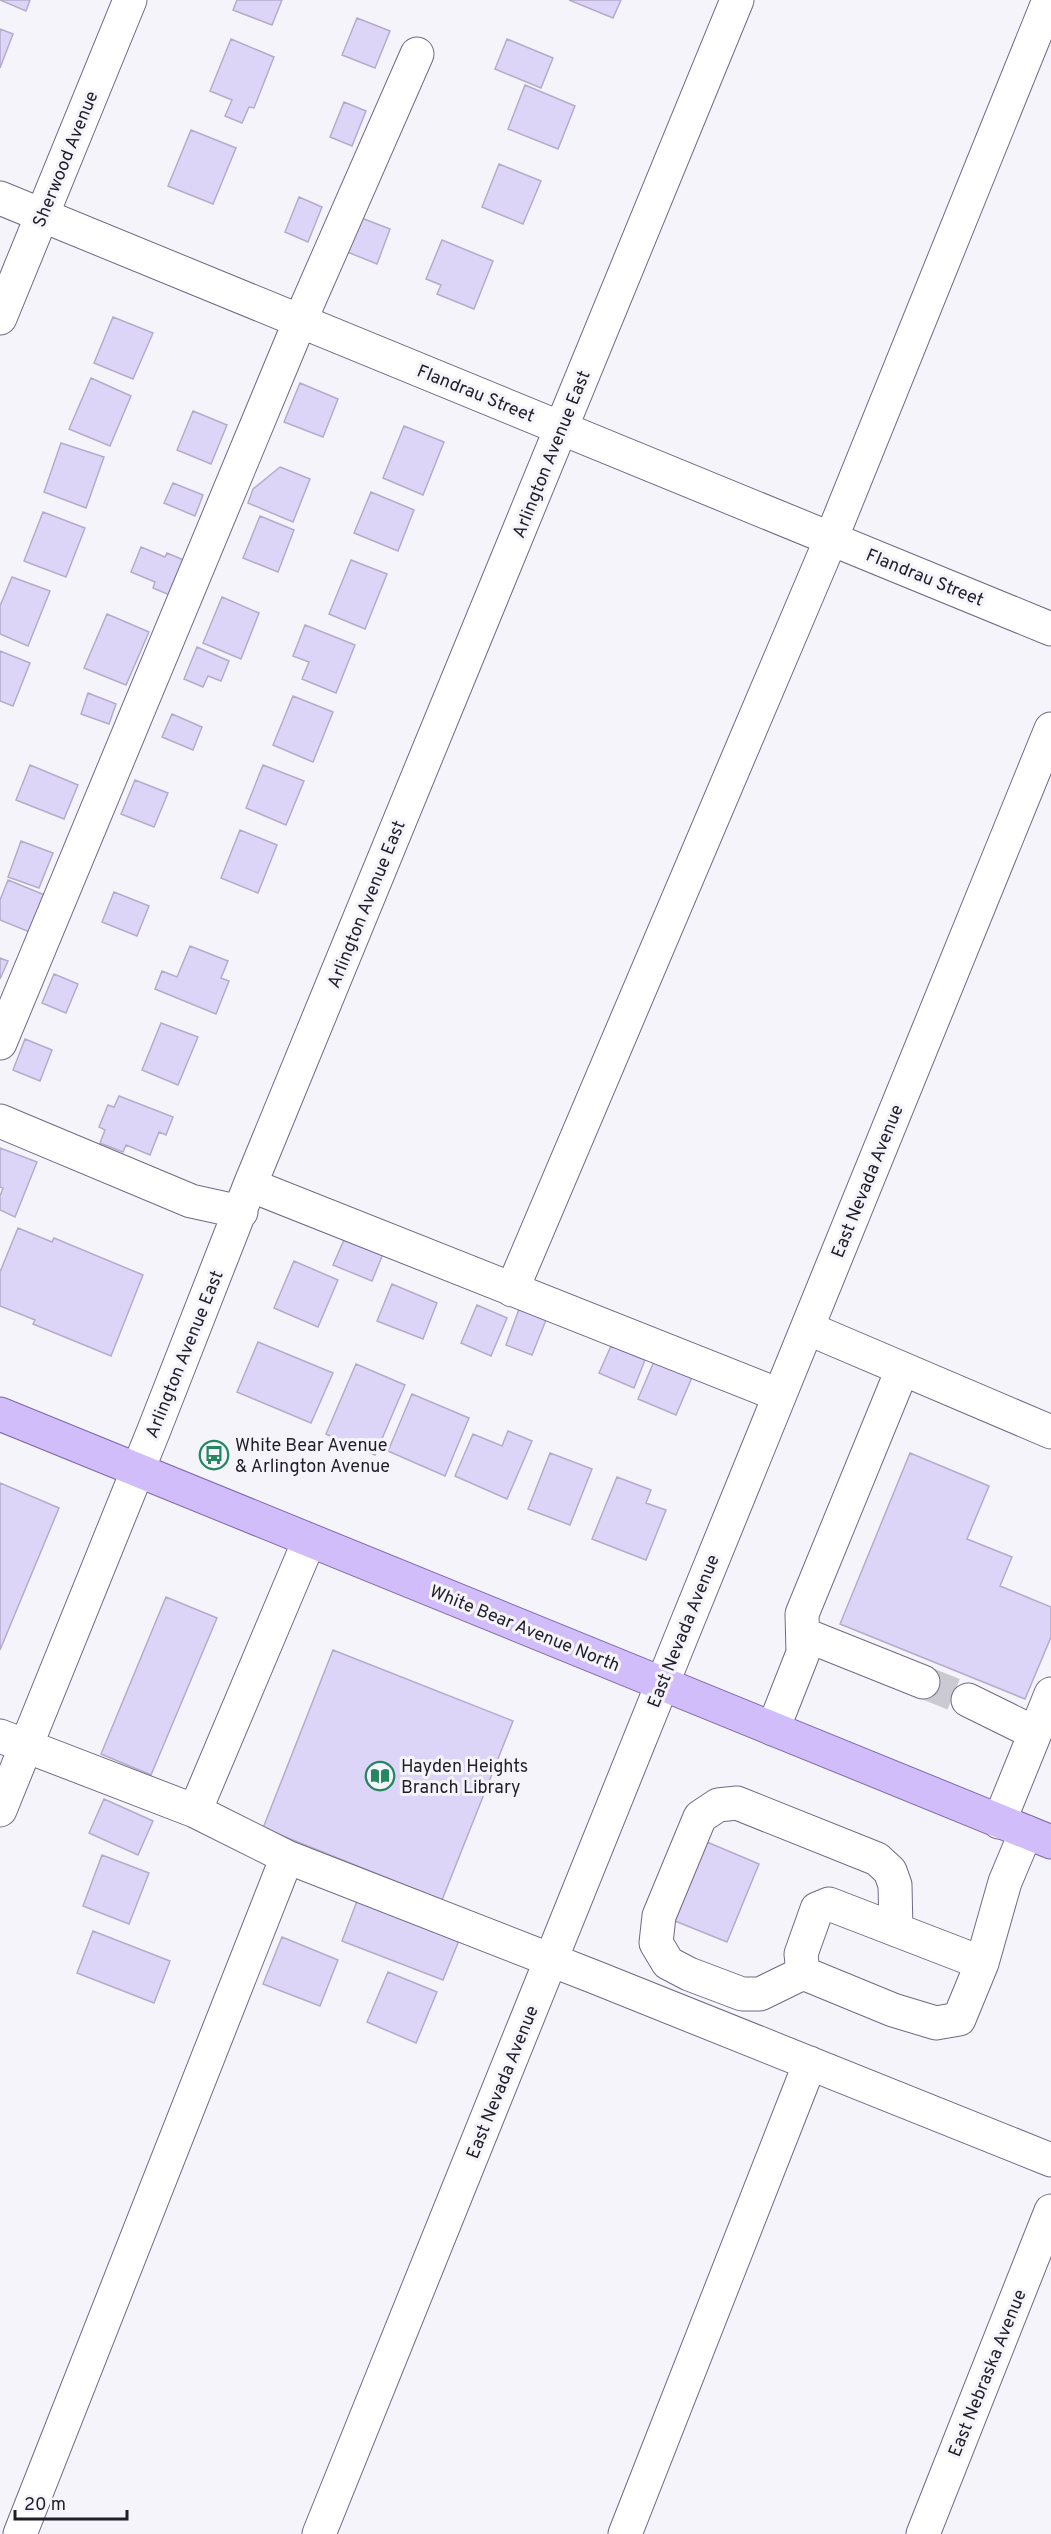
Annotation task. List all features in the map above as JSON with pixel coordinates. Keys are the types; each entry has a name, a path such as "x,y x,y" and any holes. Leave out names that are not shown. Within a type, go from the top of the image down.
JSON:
{"main road":[{"name":"White Bear Avenue North","path":"0,1414 1025,1832"}],"street":[{"name":"Sherwood Avenue","path":"0,318 130,0"},
{"name":"Arlington Avenue East","path":"0,1810 12,1742 138,1471 245,1198 737,0"},
{"path":"512,1290 831,538 1049,0"},
{"path":"0,1043 300,321 417,54"},
{"name":"Flandrau Street","path":"0,198 1051,629"},
{"name":"East Nevada Avenue","path":"319,2534 1051,729"},
{"path":"0,1121 191,1201 245,1198 512,1290 779,1395"},
{"path":"807,1328 1051,1432"},
{"path":"772,1729 803,1653 802,1614 902,1370"},
{"path":"195,1811 309,1541"},
{"path":"803,1634 923,1682"},
{"path":"896,1930 895,1885 890,1871 877,1859 737,1803 718,1805 700,1817 659,1916 656,1943 668,1963 689,1974 742,1994 760,1994 803,1973 893,2010 936,2023 959,2019 982,1963 1005,1882 1025,1832 1035,1733 1051,1694"},
{"path":"968,1700 1035,1733"},
{"path":"12,1742 195,1811 287,1857 552,1960 1051,2160"},
{"path":"20,2534 287,1857"},
{"path":"803,1973 801,1954 817,1910 829,1904 982,1963"},
{"path":"625,2534 810,2063"},
{"name":"East Nebraska Avenue","path":"923,2534 1051,2211"}],"building":[{"path":"0,0 30,0 26,11"},
{"path":"237,0 282,0 272,25 233,10"},
{"path":"569,0 621,0 613,18"},
{"path":"357,18 390,31 375,68 342,55"},
{"path":"0,29 13,34 0,68"},
{"path":"231,39 274,57 254,108 249,107 242,123 225,116 232,100 210,91"},
{"path":"507,39 553,58 541,88 495,69"},
{"path":"525,85 575,106 558,149 508,129"},
{"path":"344,102 366,111 352,146 330,137"},
{"path":"191,130 236,148 213,204 168,186"},
{"path":"499,164 541,181 523,224 482,207"},
{"path":"299,197 322,207 308,242 285,232"},
{"path":"359,217 390,229 377,264 345,251"},
{"path":"442,240 493,261 474,309 437,294 441,285 426,279"},
{"path":"113,317 153,333 133,379 94,363"},
{"path":"91,378 131,396 110,446 69,429"},
{"path":"300,383 338,399 323,437 284,422"},
{"path":"193,411 227,425 211,464 177,450"},
{"path":"404,426 444,442 423,495 383,478"},
{"path":"61,443 104,457 86,508 44,492"},
{"path":"280,467 310,479 293,522 248,503 253,489"},
{"path":"173,483 203,495 195,516 164,503"},
{"path":"371,492 414,510 398,551 354,533"},
{"path":"43,512 85,528 66,577 24,561"},
{"path":"260,516 294,530 278,572 243,558"},
{"path":"141,547 165,557 167,553 186,561 172,596 153,588 155,582 131,572"},
{"path":"351,560 387,574 365,629 329,614"},
{"path":"12,577 50,591 28,646 0,634 0,606"},
{"path":"222,597 259,613 241,659 203,643"},
{"path":"107,614 149,632 126,685 84,668"},
{"path":"305,625 355,645 336,693 302,679 309,662 293,656"},
{"path":"197,647 229,661 221,681 208,676 203,687 184,679"},
{"path":"0,651 30,663 13,706 0,701"},
{"path":"88,693 116,704 109,724 81,714"},
{"path":"293,696 333,712 313,762 273,745"},
{"path":"172,714 202,727 193,750 162,737"},
{"path":"30,765 78,785 64,819 16,800"},
{"path":"263,765 304,781 286,825 246,808"},
{"path":"135,780 168,793 154,827 121,814"},
{"path":"240,830 277,845 258,893 221,878"},
{"path":"21,841 53,853 39,888 8,877"},
{"path":"8,880 47,896 32,933 0,920 0,900"},
{"path":"114,892 149,906 137,936 102,922"},
{"path":"190,946 228,961 221,978 229,981 216,1014 155,989 162,971 177,977"},
{"path":"0,958 8,961 0,979"},
{"path":"54,974 78,984 66,1013 42,1003"},
{"path":"161,1023 198,1037 178,1085 142,1070"},
{"path":"25,1039 52,1050 40,1081 13,1070"},
{"path":"119,1096 173,1117 166,1135 159,1132 150,1155 126,1145 123,1152 100,1143 105,1130 99,1127 108,1105 114,1107"},
{"path":"0,1148 37,1162 15,1217 0,1210 0,1196 3,1188 0,1187"},
{"path":"18,1228 52,1242 54,1238 143,1275 111,1356 33,1324 35,1320 0,1306 0,1272"},
{"path":"347,1233 385,1249 372,1281 333,1265"},
{"path":"294,1261 338,1280 318,1327 274,1308"},
{"path":"392,1284 437,1303 423,1339 377,1321"},
{"path":"477,1305 507,1318 491,1356 461,1343"},
{"path":"519,1309 546,1320 532,1355 506,1345"},
{"path":"258,1342 333,1373 311,1423 237,1392"},
{"path":"611,1346 645,1360 634,1388 599,1373"},
{"path":"655,1359 693,1375 676,1415 638,1399"},
{"path":"356,1364 405,1385 375,1455 326,1434"},
{"path":"412,1394 469,1418 445,1476 388,1451"},
{"path":"508,1431 532,1441 507,1499 455,1476 473,1434 502,1446"},
{"path":"550,1453 592,1469 570,1525 528,1509"},
{"path":"910,1453 989,1486 967,1539 1012,1557 1000,1586 1051,1607 1051,1637 1025,1699 840,1624"},
{"path":"617,1477 651,1490 646,1503 666,1510 646,1560 592,1539"},
{"path":"0,1483 59,1508 0,1650"},
{"path":"166,1597 217,1618 151,1775 101,1754"},
{"path":"333,1650 513,1721 442,1900 263,1828"},
{"path":"104,1799 153,1821 138,1855 89,1833"},
{"path":"707,1842 759,1864 727,1942 675,1921"},
{"path":"102,1855 149,1873 129,1924 83,1906"},
{"path":"360,1893 462,1933 443,1980 342,1941"},
{"path":"93,1931 170,1961 154,2003 77,1973"},
{"path":"282,1937 338,1960 320,2006 263,1984"},
{"path":"388,1972 437,1992 416,2043 367,2022"}],"tunnel":[{"path":"923,1682 968,1700"}],"place":[{"name":"White Bear Avenue & Arlington Avenue","path":"214,1455"},
{"name":"Hayden Heights Branch Library","path":"380,1776"}]}
